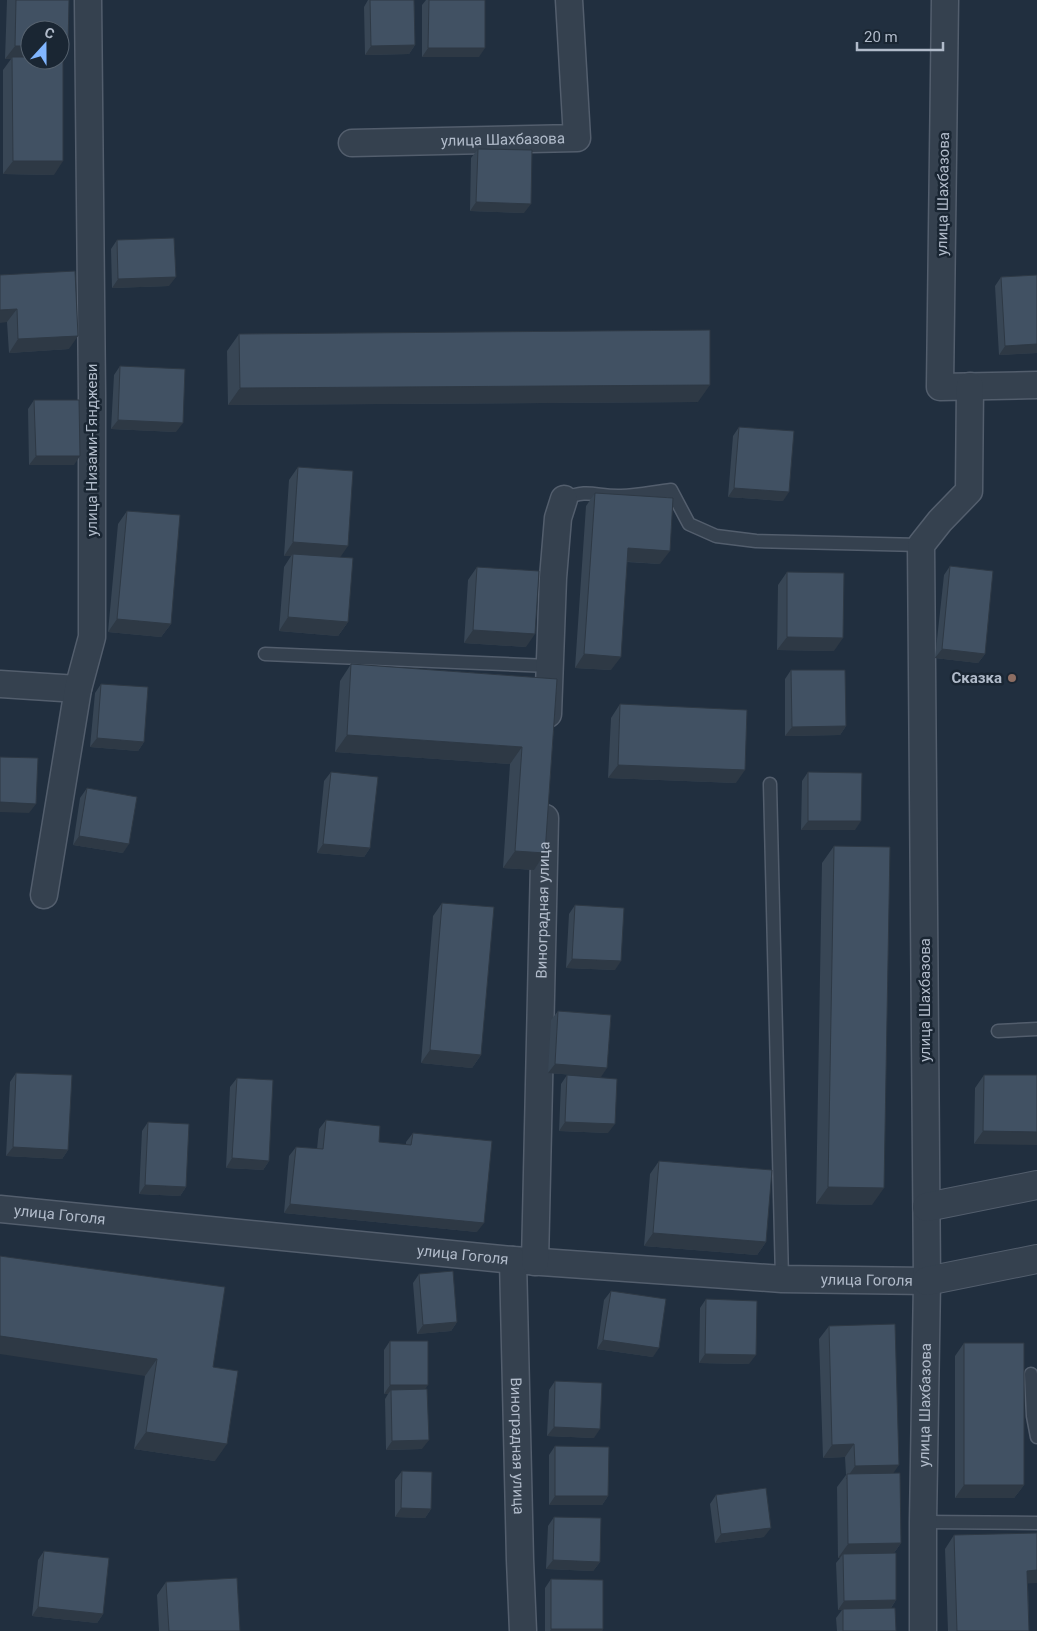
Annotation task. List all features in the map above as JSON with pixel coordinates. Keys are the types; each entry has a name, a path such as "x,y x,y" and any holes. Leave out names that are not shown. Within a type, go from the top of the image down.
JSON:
{"street":[{"name":"улица Низами-Гянджеви","path":"44,895 78,689 92,637 92,395 88,0"},
{"name":"улица Шахбазова","path":"352,143 577,138 569,0"},
{"name":"улица Шахбазова","path":"945,0 940,387 970,386"},
{"path":"921,545 940,521 969,492 970,386 1037,385"},
{"path":"547,736 553,578 558,518 564,499"},
{"name":"улица Шахбазова","path":"921,545 928,1281 923,1522 923,1631"},
{"path":"0,684 78,689"},
{"name":"Виноградная улица","path":"523,1631 520,1560 524,1261 546,795"},
{"path":"927,1207 1037,1185"},
{"name":"улица Гоголя","path":"0,1209 524,1261 782,1279 928,1281"},
{"path":"928,1281 1037,1259"}],"lane":[{"path":"564,499 576,493 619,496 671,490 689,524 716,536 756,541 921,545"},
{"path":"265,654 549,666"},
{"path":"770,784 782,1279"},
{"path":"998,1031 1037,1029"},
{"path":"1031,1374 1033,1416 1037,1437"},
{"path":"923,1522 1037,1522"}],"building":[{"path":"16,0 69,0 69,20 20,20 20,46 15,46"},
{"path":"370,0 414,0 415,45 371,46"},
{"path":"429,0 485,0 485,48 428,48"},
{"path":"12,57 20,57 20,70 63,70 63,161 13,161"},
{"path":"478,149 532,150 531,204 476,202"},
{"path":"174,238 176,277 118,279 117,240"},
{"path":"75,271 78,336 18,339 17,309 0,310 0,275"},
{"path":"1037,275 1037,344 1005,346 1001,277"},
{"path":"710,330 710,385 240,388 239,334"},
{"path":"120,366 185,369 183,423 118,420"},
{"path":"34,400 79,400 80,456 36,456"},
{"path":"739,427 794,431 789,492 734,488"},
{"path":"298,467 353,471 348,546 293,542"},
{"path":"595,493 673,498 670,551 628,548 621,657 584,654"},
{"path":"127,511 180,515 171,624 117,619"},
{"path":"293,554 353,558 348,622 288,617"},
{"path":"950,566 993,571 985,654 942,649"},
{"path":"477,567 539,571 535,634 473,630"},
{"path":"787,572 844,573 843,638 787,637"},
{"path":"351,664 557,679 545,853 515,851 522,747 347,735"},
{"path":"791,670 845,670 846,726 792,727"},
{"path":"101,684 148,687 144,742 97,738"},
{"path":"620,704 747,710 745,770 618,765"},
{"path":"0,757 38,758 36,804 0,802"},
{"path":"331,772 378,777 370,848 323,844"},
{"path":"808,772 862,773 861,821 808,821"},
{"path":"87,788 137,797 129,844 79,836"},
{"path":"834,846 890,847 884,1188 828,1187"},
{"path":"442,903 494,907 481,1055 430,1050"},
{"path":"575,905 624,908 621,961 572,959"},
{"path":"558,1011 611,1015 607,1068 555,1064"},
{"path":"16,1073 72,1075 68,1150 13,1147"},
{"path":"567,1075 617,1079 615,1124 565,1122"},
{"path":"984,1075 1037,1075 1037,1132 983,1131"},
{"path":"237,1078 273,1080 269,1161 232,1158"},
{"path":"326,1120 380,1126 379,1142 411,1145 413,1133 492,1141 484,1223 290,1204 296,1147 323,1149"},
{"path":"148,1122 189,1124 186,1187 145,1185"},
{"path":"659,1161 772,1170 766,1242 653,1233"},
{"path":"0,1256 225,1287 213,1367 238,1371 227,1444 146,1432 157,1359 0,1336"},
{"path":"453,1271 457,1322 423,1325 419,1274"},
{"path":"611,1291 666,1299 659,1348 603,1340"},
{"path":"706,1299 757,1301 756,1355 705,1354"},
{"path":"895,1324 899,1465 855,1466 854,1444 832,1445 829,1326"},
{"path":"390,1341 428,1341 428,1385 390,1385"},
{"path":"964,1343 1024,1343 1024,1485 964,1485"},
{"path":"555,1381 602,1383 600,1429 554,1427"},
{"path":"427,1389 429,1440 392,1441 391,1390"},
{"path":"555,1446 609,1447 608,1496 555,1496"},
{"path":"402,1471 432,1472 431,1509 401,1508"},
{"path":"900,1473 901,1543 848,1544 847,1474"},
{"path":"766,1488 771,1528 721,1534 716,1495"},
{"path":"554,1517 601,1518 600,1562 553,1560"},
{"path":"1037,1533 1037,1570 1027,1571 1029,1631 957,1631 954,1535"},
{"path":"44,1551 109,1558 103,1614 38,1607"},
{"path":"896,1553 896,1600 844,1601 843,1554"},
{"path":"237,1578 240,1631 169,1631 166,1582"},
{"path":"551,1579 603,1580 603,1629 551,1629"},
{"path":"895,1608 896,1631 843,1631 843,1609"}],"place":[{"name":"Сказка","path":"1012,678"}]}
